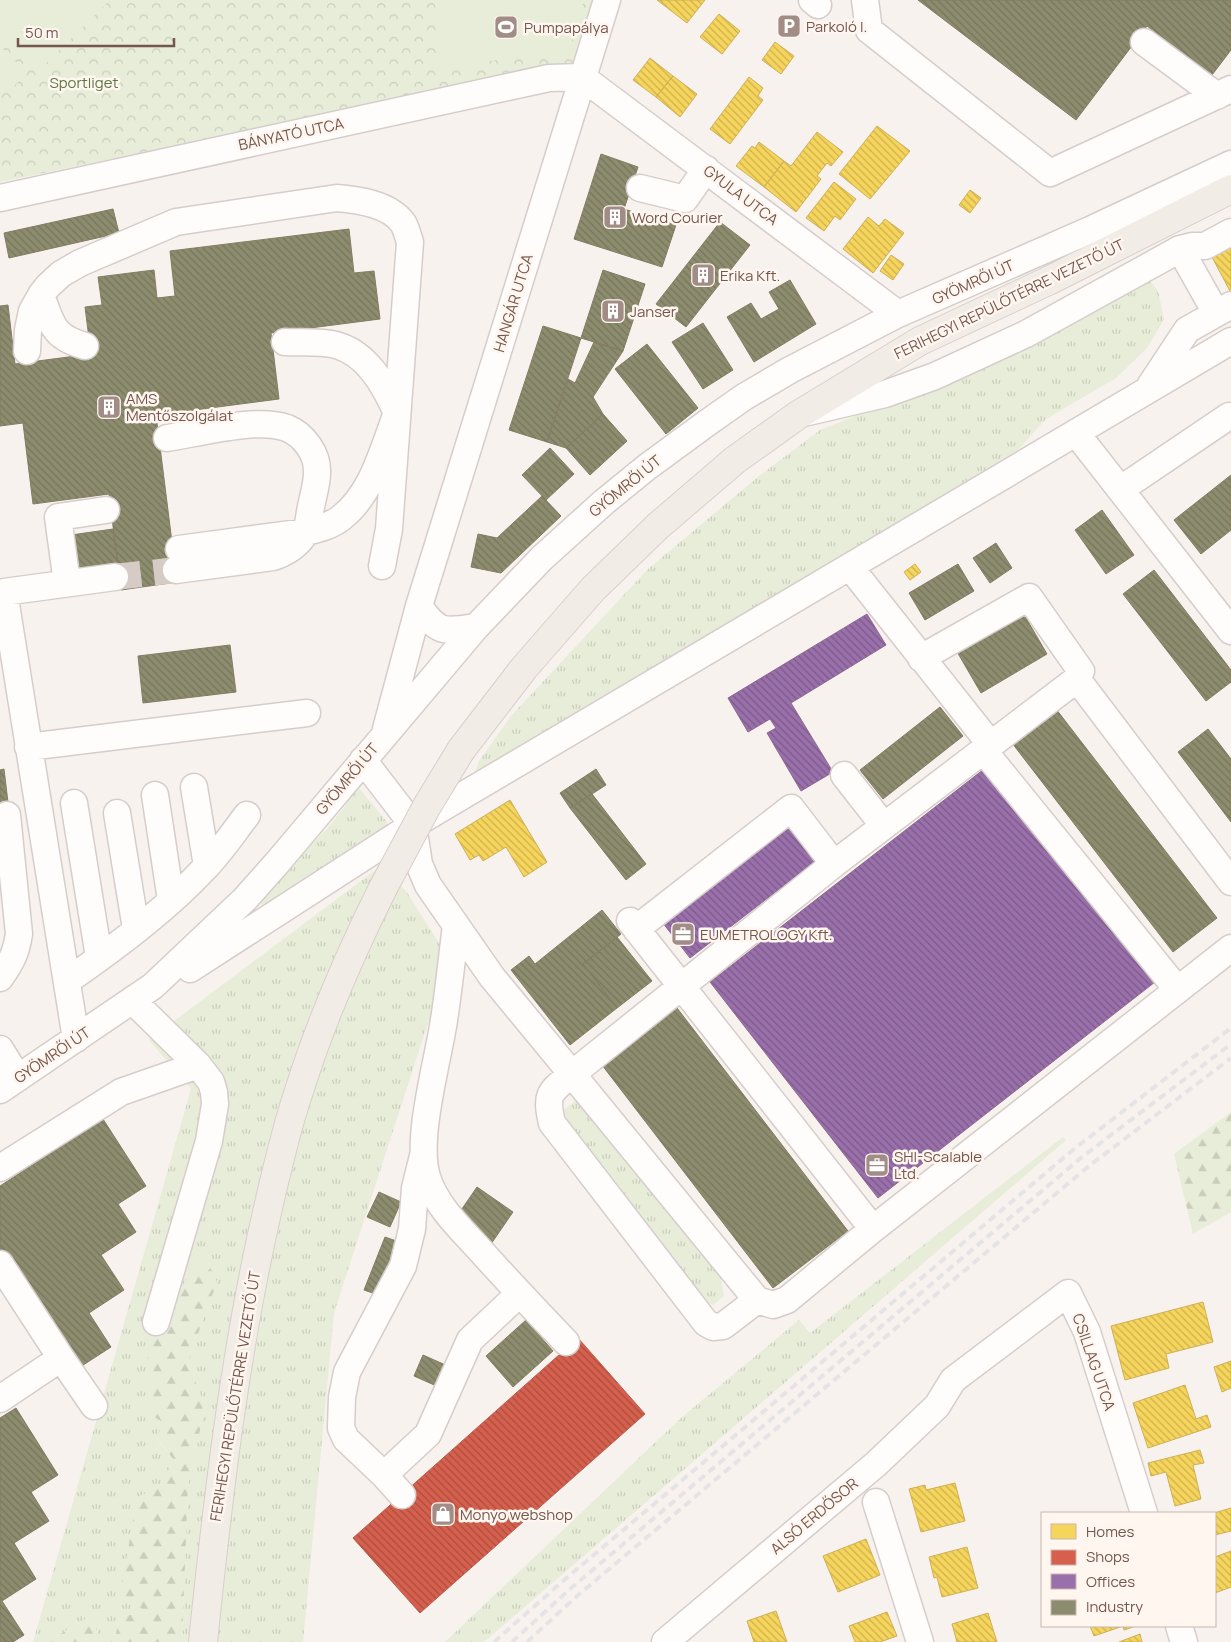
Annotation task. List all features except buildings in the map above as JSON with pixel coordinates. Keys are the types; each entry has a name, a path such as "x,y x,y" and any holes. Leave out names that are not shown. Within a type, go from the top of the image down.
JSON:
{"main road":[{"name":"FERIHEGYI REPÜLŐTÉRRE VEZETŐ ÚT","path":"203,1642 215,1524 241,1335 276,1173 299,1091 320,1030 361,933 427,806 461,750 524,668 593,589 658,526 735,460 798,415 920,341 1050,280 1231,189"}],"street":[{"name":"HANGÁR UTCA","path":"384,736 420,606 607,0"},
{"path":"865,0 870,30 1050,173 1224,93"},
{"path":"1144,42 1224,93"},
{"name":"GYULA UTCA","path":"582,77 898,314"},
{"name":"BÁNYATÓ UTCA","path":"0,198 549,78 582,77"},
{"name":"GYÖMRŐI ÚT","path":"9,1084 142,993 245,899 476,627 557,543 654,462 744,397 790,370 898,314 1090,230 1231,164"},
{"path":"640,188 685,199 706,169"},
{"path":"27,351 28,330 32,311 48,286 61,274 80,263 176,222 337,198 357,200 390,212 402,223 410,242 389,529 382,566"},
{"path":"798,415 885,394 936,376 1026,334 1180,249 1192,246 1205,246 1231,232"},
{"path":"1145,393 1187,330 1223,309 1180,249"},
{"path":"41,295 55,330 64,338 85,346"},
{"name":"GYÖMRŐI ÚT","path":"142,993 191,968 413,825 1231,341"},
{"path":"177,560 326,527 341,519 353,507 372,477 397,413 380,381 367,365 350,351 337,345 285,342"},
{"path":"1121,489 1229,416"},
{"path":"167,438 262,423 290,429 309,446 315,458 318,472 306,532"},
{"path":"1076,433 1231,631"},
{"path":"67,582 58,517 106,510"},
{"path":"850,567 921,658 987,748 1177,989"},
{"path":"76,1039 4,592 115,577"},
{"path":"757,1300 723,1326 713,1327 706,1324 552,1123 548,1106 550,1095 554,1089 572,1074 834,864 1077,679 1082,671 1029,597 921,658"},
{"path":"420,606 429,621 443,630 453,631 476,627"},
{"path":"1077,679 1231,882"},
{"path":"28,747 306,713"},
{"path":"363,760 413,825 419,864 428,885 492,976 757,1300 773,1304 787,1300 873,1229 1231,948"},
{"path":"844,775 884,826"},
{"path":"194,786 207,866"},
{"path":"156,795 171,900"},
{"path":"74,804 99,957"},
{"path":"834,864 791,808 633,925 873,1229"},
{"path":"116,813 136,929"},
{"path":"0,978 16,952 19,934 7,815"},
{"path":"67,981 171,900 207,866 247,815"},
{"path":"0,904 19,934"},
{"path":"402,1495 346,1439 341,1428 342,1396 347,1372 403,1266 412,1229 415,1188 423,1156 426,1123 444,1020 456,925"},
{"path":"142,993 211,1082 215,1104 209,1141 156,1322"},
{"path":"0,1049 9,1084"},
{"path":"0,1168 121,1092 198,1065"},
{"path":"423,1156 427,1177 435,1195 449,1216 566,1342"},
{"path":"0,1264 94,1406"},
{"name":"CSILLAG UTCA","path":"953,1380 1068,1293 1087,1332 1144,1512"},
{"path":"384,1476 428,1434 470,1340 520,1294"},
{"path":"0,1399 61,1358"},
{"name":"ALSÓ ERDŐSOR","path":"665,1642 876,1464 937,1406 953,1380"},
{"path":"876,1502 920,1642"},
{"path":"1179,1627 1184,1642"}],"green space":[{"name":"Sportliget","path":"0,0 594,0 574,63 0,182"},
{"path":"0,0 110,0 39,70 0,30"},
{"name":"Pumpapálya","path":"435,0 584,0 568,54 511,57 438,72"},
{"path":"0,46 27,73 11,89 0,79"},
{"path":"1148,278 1158,291 1164,319 1147,348 1116,378 1046,419 1018,450 474,777 479,761 511,716 648,569 759,476 820,430 880,406"},
{"path":"355,788 359,788 387,822 386,827 267,903 262,904 258,902 327,829 345,806"},
{"path":"382,865 406,891 442,948 439,989 334,1313 303,1642 182,1642 188,1486 205,1407 188,1361 217,1282 157,1439 173,1459 162,1487 150,1613 120,1616 114,1642 100,1642 92,1615 55,1637 55,1642 33,1642 191,1089 149,1040"},
{"path":"579,1098 720,1273 724,1296 713,1305 697,1299 556,1116"},
{"path":"1231,1112 1231,1212 1193,1234 1174,1154"},
{"path":"1063,1137 1066,1140 484,1642 445,1642 682,1417 799,1320 810,1333"},
{"path":"194,1260 208,1263 217,1282 188,1361 205,1407 188,1486 182,1642 114,1642 120,1616 149,1613 120,1596 137,1497 161,1487 173,1459 157,1438 163,1422 150,1415 147,1368 148,1341 172,1314"},
{"path":"92,1615 100,1642 55,1642 55,1637"}],"tunnel":[{"path":"115,577 176,570"}],"railway":[{"path":"494,1642 563,1581 1074,1149 1231,1028"},
{"path":"512,1642 570,1589 1082,1157 1231,1044"},
{"path":"527,1642 577,1596 1089,1166 1231,1058"}],"place":[{"name":"Parkoló I.","path":"789,26"},
{"name":"Pumpapálya","path":"506,27"},
{"name":"Word Courier","path":"615,217"},
{"name":"Erika Kft.","path":"703,275"},
{"name":"Janser","path":"613,311"},
{"name":"AMS Mentőszolgálat","path":"109,407"},
{"name":"EUMETROLOGY Kft.","path":"683,934"},
{"name":"SHI-Scalable Ltd.","path":"877,1165"},
{"name":"Monyo webshop","path":"443,1514"}]}
